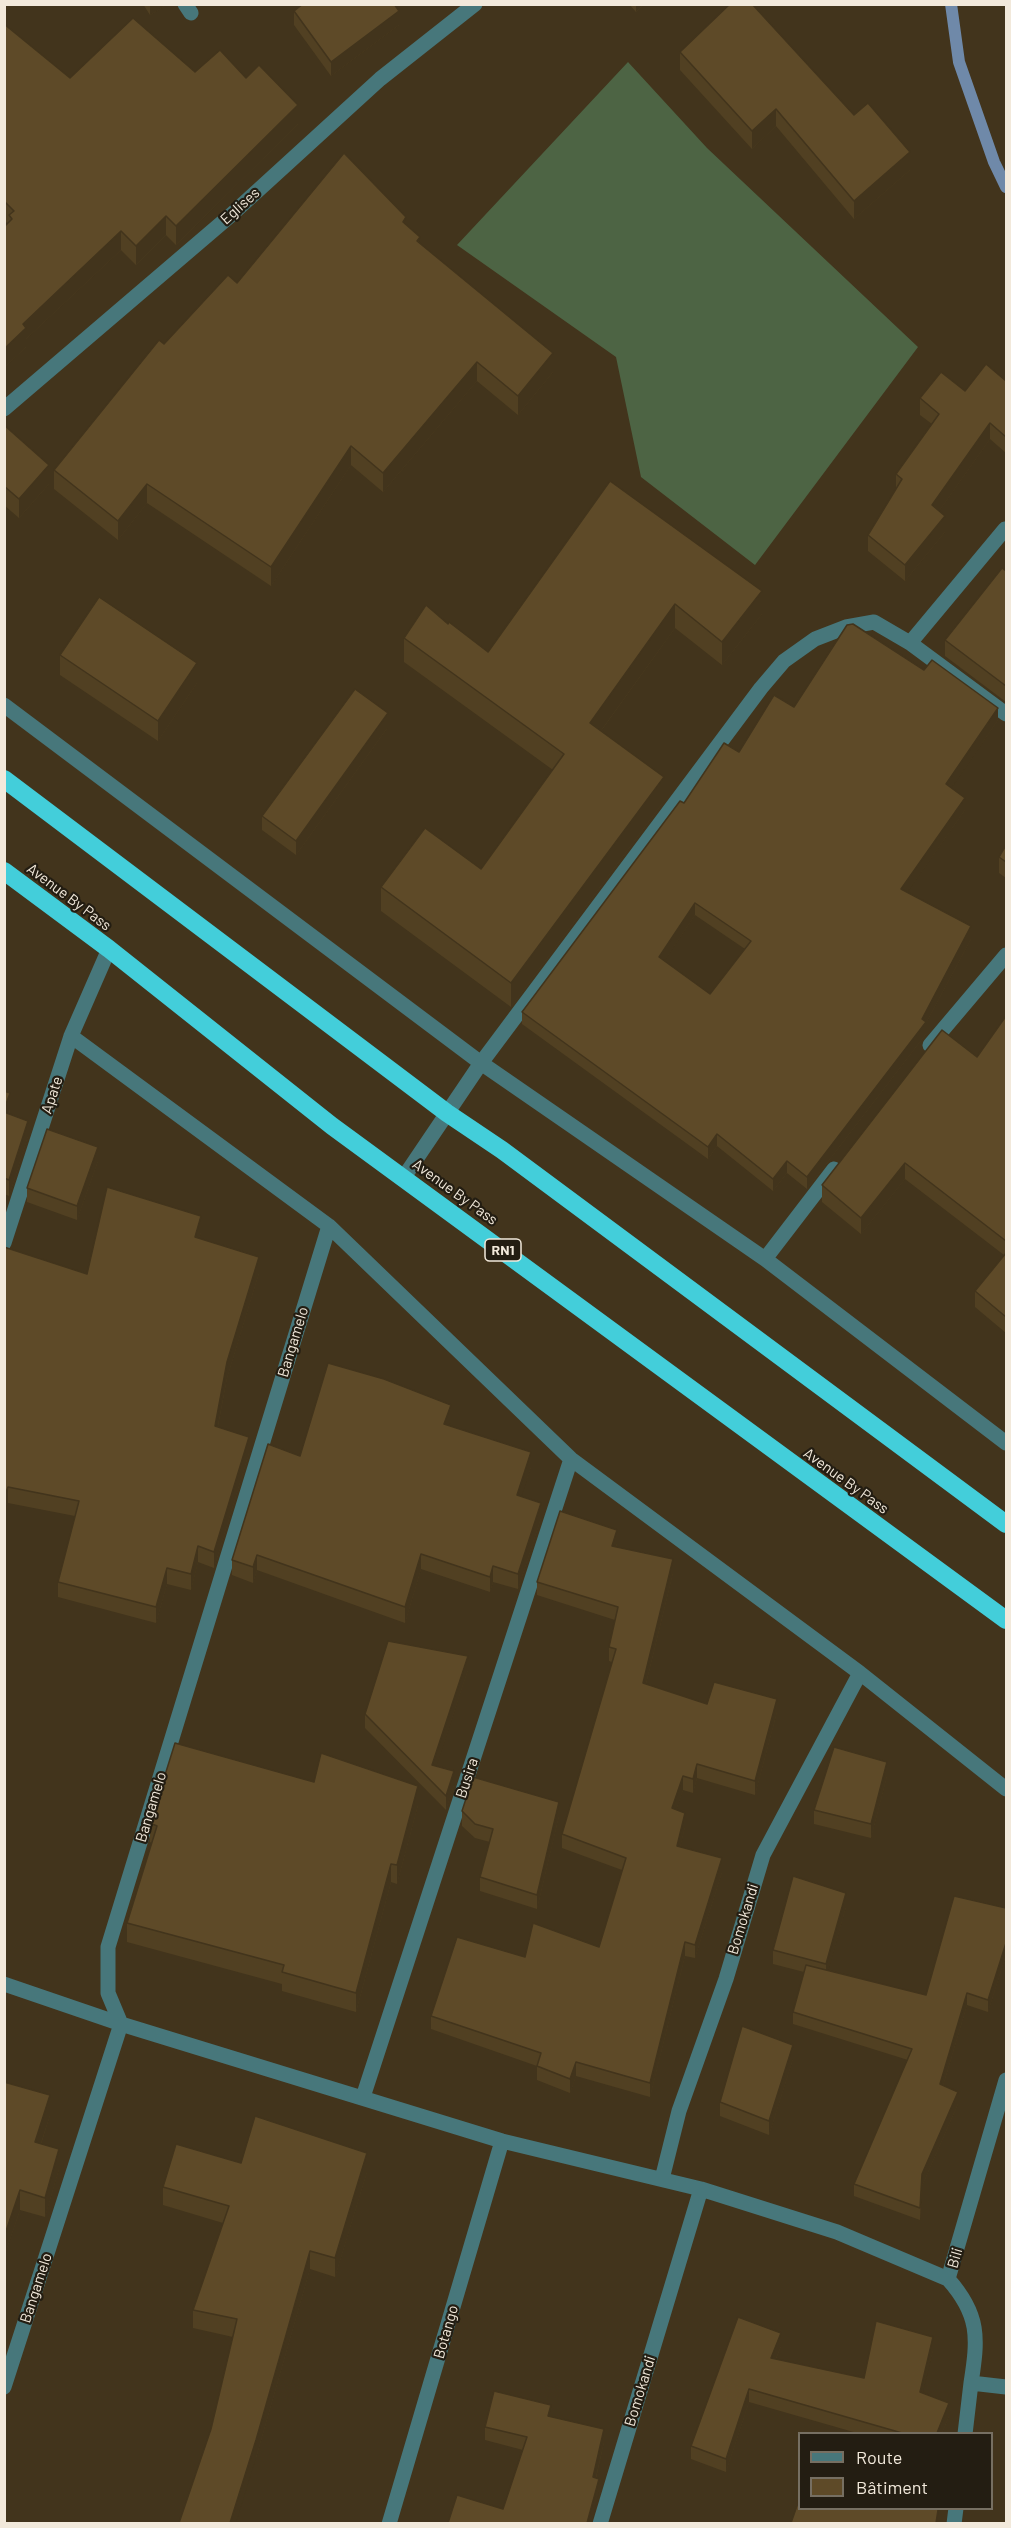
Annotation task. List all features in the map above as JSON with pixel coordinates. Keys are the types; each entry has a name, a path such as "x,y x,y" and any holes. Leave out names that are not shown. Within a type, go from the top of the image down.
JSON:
{"highway":[{"path":"4,778 447,1113 502,1150 1006,1524"},
{"name":"Avenue By Pass","path":"4,872 109,950 332,1126 1006,1620"}],"street":[{"name":"Eglises","path":"4,409 231,215 380,79 475,4"},
{"path":"910,643 1005,529"},
{"path":"404,1177 481,1063 754,697 784,661 815,639 846,627 874,622 910,643 1006,714"},
{"path":"4,705 481,1063 765,1259 1006,1443"},
{"name":"Apate","path":"4,1243 71,1036 109,950"},
{"path":"922,1055 1006,955"},
{"path":"71,1036 329,1226 571,1459 860,1673 1006,1789"},
{"path":"765,1259 843,1157"},
{"name":"Bangamelo","path":"4,2386 121,2024 108,1993 108,1947 329,1226"},
{"name":"Busira","path":"363,2097 571,1459"},
{"name":"Bomokandi","path":"662,2179 679,2111 726,1979 763,1855 860,1673"},
{"path":"4,1984 121,2024 502,2141 701,2189 837,2232 948,2279"},
{"name":"Bili","path":"965,2432 976,2333 972,2315 963,2296 948,2279 1006,2080"},
{"name":"Botango","path":"389,2523 502,2141"},
{"name":"Bomokandi","path":"600,2523 701,2189"},
{"path":"971,2383 1006,2386"}],"green space":[{"path":"628,62 707,148 918,347 755,565 641,477 616,357 457,245"}],"building":[{"path":"303,4 394,4 399,11 331,62 294,11"},
{"path":"730,4 752,4 854,115 868,103 910,152 854,201 776,109 752,131 680,52"},
{"path":"133,18 195,72 220,50 246,78 259,65 298,105 176,226 166,216 136,246 121,231 23,324 26,328 4,349 4,227 12,219 9,215 14,211 4,201 4,24 70,78"},
{"path":"344,153 406,217 403,222 420,237 417,241 553,353 518,396 477,362 383,473 351,446 271,567 147,484 118,521 54,470 159,340 164,344 228,275 237,283"},
{"path":"986,364 1006,381 1006,437 990,423 932,505 945,516 905,565 868,535 902,479 896,474 939,414 920,398 941,372 965,391"},
{"path":"4,425 49,465 19,499 4,486"},
{"path":"610,481 762,591 722,642 675,604 590,723 664,777 511,983 381,887 425,828 481,869 564,754 404,638 426,605 448,624 449,622 488,652"},
{"path":"1002,568 1006,571 1006,686 945,640"},
{"path":"99,597 197,663 158,721 60,655"},
{"path":"853,624 924,670 932,660 998,708 946,784 965,798 901,889 971,926 922,1019 926,1022 807,1177 787,1161 773,1179 717,1134 708,1147 522,1012 680,801 684,803 724,743 739,752 774,695 794,707 847,625","holes":["695,903 751,941 710,994 659,957"]},
{"path":"355,689 388,713 296,841 262,816"},
{"path":"1006,845 1006,862 999,857"},
{"path":"1006,1016 1006,1241 905,1163 861,1218 822,1185 942,1030 977,1057"},
{"path":"4,1091 10,1093 4,1110"},
{"path":"4,1112 28,1121 9,1180 4,1178"},
{"path":"47,1129 98,1147 77,1206 27,1188"},
{"path":"107,1187 201,1216 195,1237 259,1257 227,1362 215,1426 249,1437 214,1552 198,1546 191,1574 167,1568 156,1607 58,1582 79,1501 8,1487 4,1499 4,1247 87,1274"},
{"path":"1006,1253 1006,1317 975,1291"},
{"path":"328,1363 384,1379 451,1405 444,1424 531,1452 517,1495 541,1503 518,1574 493,1566 490,1577 421,1554 405,1607 257,1555 253,1567 232,1560 268,1444 300,1456"},
{"path":"560,1511 617,1530 612,1546 673,1559 643,1683 707,1704 714,1682 777,1699 755,1781 697,1764 693,1779 683,1776 672,1808 685,1813 677,1846 722,1858 695,1945 685,1942 650,2083 576,2062 570,2079 537,2066 541,2053 431,2016 457,1937 525,1957 533,1923 599,1947 626,1858 562,1834 616,1649 609,1647 618,1607 537,1582"},
{"path":"388,1641 468,1656 432,1765 454,1771 446,1796 365,1714"},
{"path":"175,1743 314,1782 321,1753 418,1786 397,1865 391,1864 356,1993 282,1972 284,1965 127,1923 157,1826 150,1823"},
{"path":"834,1747 887,1762 871,1824 814,1810"},
{"path":"473,1777 559,1802 537,1895 480,1877 493,1829 475,1824 462,1811"},
{"path":"793,1876 846,1893 826,1964 773,1950"},
{"path":"954,1896 1006,1908 1006,1943 988,2000 967,1993 940,2084 958,2092 922,2174 920,2208 854,2184 912,2049 793,2012 806,1965 926,1995"},
{"path":"742,2026 793,2045 769,2121 720,2102"},
{"path":"4,2082 50,2095 35,2142 59,2149 45,2198 20,2190 4,2237"},
{"path":"255,2116 367,2153 335,2258 310,2251 230,2523 179,2523 211,2429 237,2319 193,2310 229,2206 163,2187 176,2144 241,2163"},
{"path":"738,2317 781,2333 771,2358 864,2378 876,2321 933,2337 920,2392 949,2403 937,2432 899,2432 749,2389 726,2459 691,2446"},
{"path":"494,2391 551,2405 548,2416 604,2429 593,2477 599,2479 587,2523 448,2523 457,2495 503,2509 527,2437 485,2427"},
{"path":"798,2503 798,2510 938,2510 936,2523 791,2523"}],"waterway":[{"path":"951,4 959,62 994,162 1006,187"}]}
